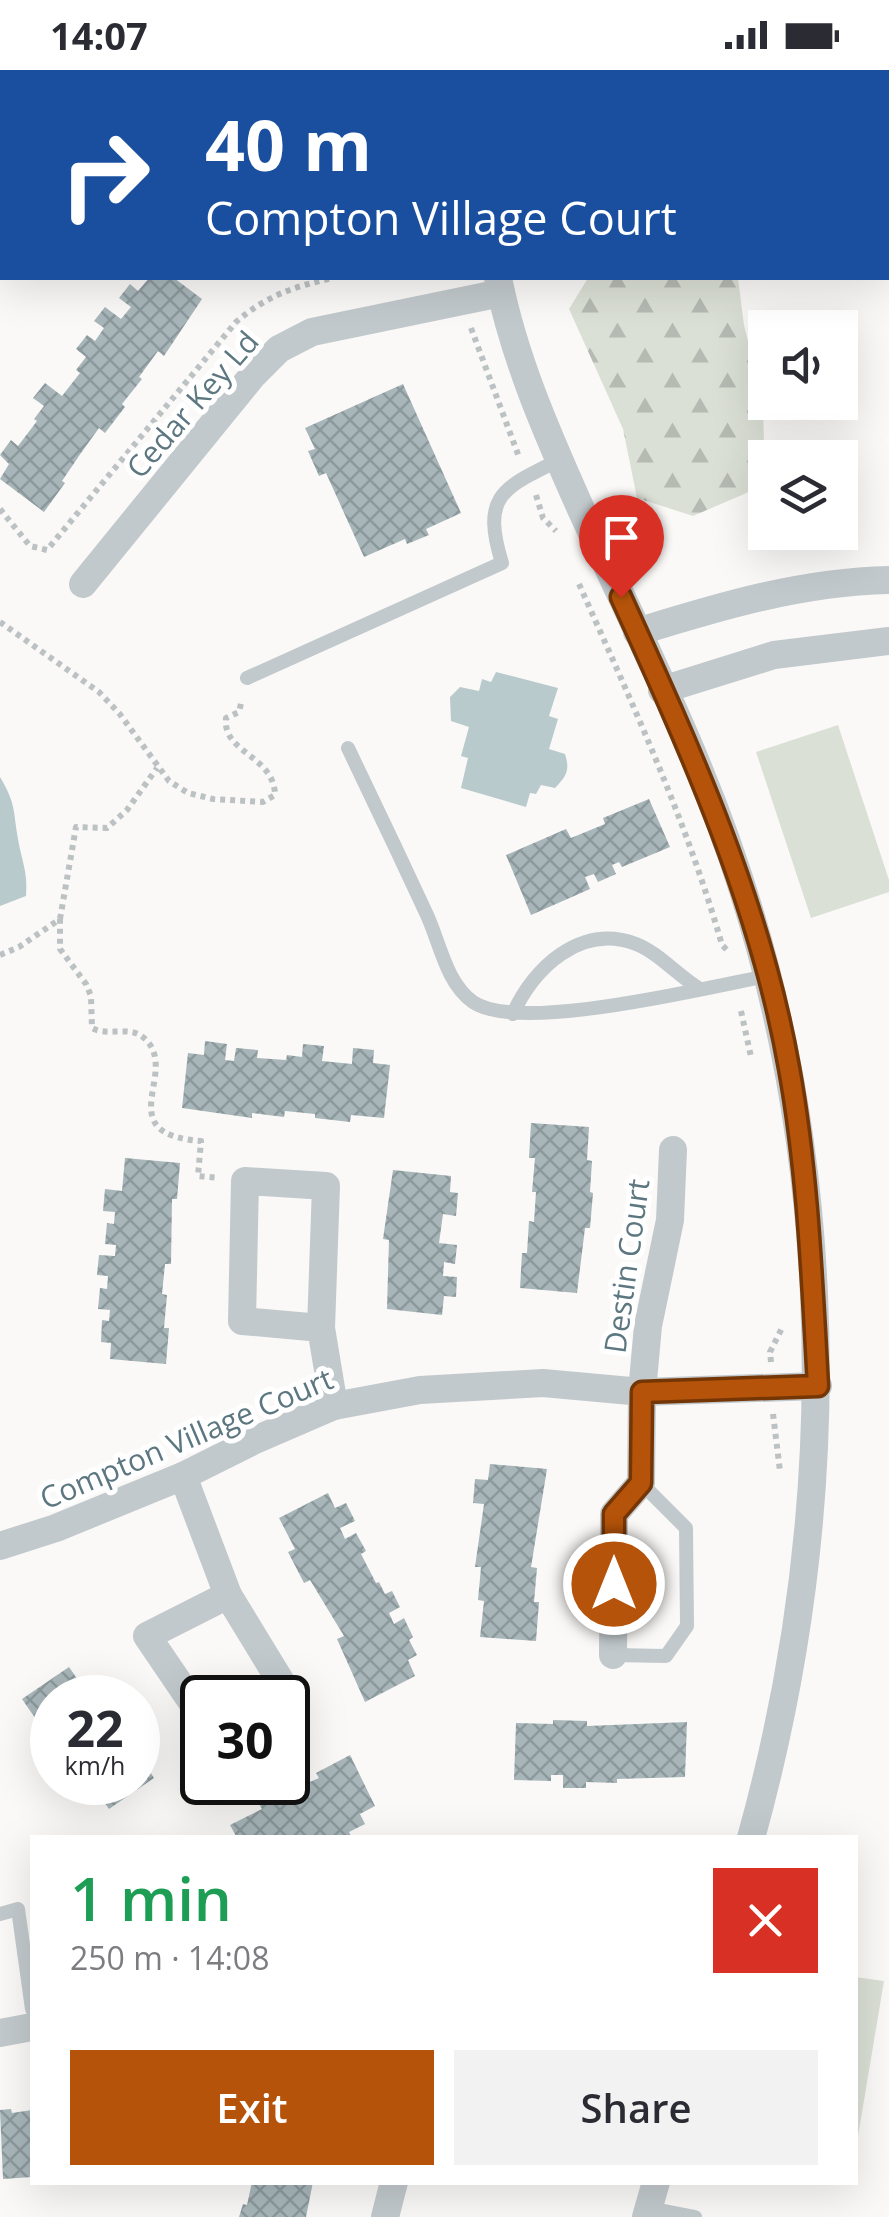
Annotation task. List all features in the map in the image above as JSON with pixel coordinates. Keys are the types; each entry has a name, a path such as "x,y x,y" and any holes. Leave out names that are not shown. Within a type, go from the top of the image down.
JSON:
{"street":[{"name":"Cedar Key Ld","path":"83,584 279,348 312,332 466,300 499,285"},
{"path":"499,285 538,413 698,766 767,976 789,1067 807,1191 818,1386 816,1458 801,1608 768,1775 752,1835"},
{"path":"637,632 777,591 841,581 889,580"},
{"path":"662,690 774,655 889,642"},
{"name":"Destin Court","path":"641,1483 642,1392 648,1326 670,1220 674,1150"},
{"path":"321,1328 242,1321 245,1181 326,1186 321,1328 334,1406"},
{"name":"Compton Village Court","path":"0,1546 56,1528 183,1476 334,1406 420,1390 544,1384 642,1392 818,1386"},
{"path":"183,1476 228,1595 277,1675"},
{"path":"613,1655 614,1514 641,1483"},
{"path":"180,1686 146,1636 228,1595"},
{"path":"0,2033 30,2027"},
{"path":"386,2217 393,2185"}],"lane":[{"path":"247,678 502,563 492,520 495,502 504,490 559,460"},
{"path":"348,748 430,921 452,977 475,1004 512,1014 541,1013 767,976"},
{"path":"512,1014 522,994 552,958 596,941 620,940 638,945 700,989"},
{"path":"613,1655 666,1656 688,1626 686,1528 641,1483"},
{"path":"0,1914 18,1909 30,1995"},
{"path":"650,2202 695,2217"}],"path":[{"path":"0,509 30,546 47,550 236,322 258,302 290,287 323,280"},
{"path":"466,300 471,331 527,476 544,518 564,548"},
{"path":"578,582 678,810 722,945 726,946 753,1065"},
{"path":"0,622 99,692 169,781 188,793 213,799 263,802 275,795 275,781 230,740 225,728 226,718 239,712 247,678"},
{"path":"157,768 127,810 107,828 76,828 60,919 60,948 91,996 92,1028 105,1033 141,1035 153,1053 156,1126 176,1139 202,1140 198,1176 245,1181"},
{"path":"0,955 60,919"},
{"path":"781,1478 775,1448 770,1352 782,1332 782,1314"}],"green space":[{"path":"587,280 738,280 748,341 748,420 763,420 764,440 748,440 748,492 693,516 637,498 623,429 569,309"},
{"path":"838,725 889,880 889,892 811,918 756,752"},
{"path":"858,1977 884,1981 858,2136"}],"shaded area":[{"path":"496,672 558,688 549,716 558,719 549,749 565,754 566,772 555,788 541,785 536,794 530,793 526,807 461,788 468,758 461,756 469,727 451,721 450,697 460,687 479,691 482,679 491,682"},
{"path":"0,777 13,807 26,896 0,906"}],"building":[{"path":"147,280 177,280 202,299 164,356 158,351 139,377 142,379 122,404 125,407 105,433 99,428 44,512 0,479 9,464 0,455 11,440 18,446 37,421 34,419 44,406 33,398 45,383 62,396 80,373 76,370 86,357 76,349 87,335 95,341 104,328 94,321 105,307 121,319 131,307 119,298 130,284 138,291"},
{"path":"403,384 461,513 426,529 429,535 407,544 405,539 364,557 326,473 319,476 308,451 315,449 305,428"},
{"path":"649,799 670,847 622,867 619,862 612,865 616,874 598,882 594,874 585,877 590,889 531,915 506,855 566,829 571,838 605,824 603,818"},
{"path":"205,1041 227,1044 225,1060 234,1061 236,1048 258,1050 257,1058 286,1060 287,1055 302,1057 303,1044 324,1046 322,1061 352,1064 353,1048 374,1050 373,1063 390,1065 384,1118 351,1115 350,1122 285,1111 284,1117 252,1113 252,1118 182,1108 188,1053 204,1055"},
{"path":"531,1123 589,1127 587,1160 592,1161 593,1193 577,1293 520,1288 522,1253 527,1253 536,1192 532,1192 535,1158 529,1158"},
{"path":"125,1158 180,1163 177,1199 172,1199 171,1264 165,1264 162,1294 167,1295 164,1328 169,1328 166,1364 110,1359 111,1343 101,1342 102,1320 109,1321 110,1310 98,1309 100,1288 107,1289 108,1276 97,1275 99,1255 115,1256 116,1245 105,1244 107,1223 114,1224 115,1212 103,1211 105,1189 122,1191"},
{"path":"393,1170 451,1176 450,1192 458,1193 456,1216 443,1214 439,1243 457,1245 455,1264 444,1262 443,1276 457,1277 456,1297 444,1296 442,1315 387,1309 389,1240 383,1239"},
{"path":"490,1464 547,1469 531,1567 537,1568 536,1641 480,1637 484,1601 478,1600 481,1567 475,1567 484,1504 473,1503 475,1479 488,1480"},
{"path":"328,1493 335,1508 346,1503 355,1521 340,1528 345,1539 356,1533 366,1551 361,1554 376,1583 385,1594 392,1591 400,1607 389,1613 394,1624 404,1618 417,1655 408,1660 415,1676 365,1702 337,1639 344,1636 310,1580 304,1583 288,1552 295,1549 279,1518"},
{"path":"69,1667 75,1675 57,1675"},
{"path":"30,1694 30,1711 22,1699"},
{"path":"553,1720 587,1721 587,1726 687,1722 685,1777 586,1782 586,1788 563,1788 563,1775 551,1775 551,1781 514,1780 516,1723 553,1724"},
{"path":"350,1755 375,1806 360,1814 365,1824 349,1832 350,1835 235,1835 230,1825 262,1809 260,1805 310,1805 310,1782 319,1778 316,1773"},
{"path":"0,2110 30,2110 30,2177 3,2179"},
{"path":"251,2185 312,2185 306,2217 239,2217 243,2204 247,2205"}],"route":[{"path":"614,1584 614,1514 641,1483 642,1392 818,1386 807,1191 789,1067 758,939 698,766 621,597"}]}
